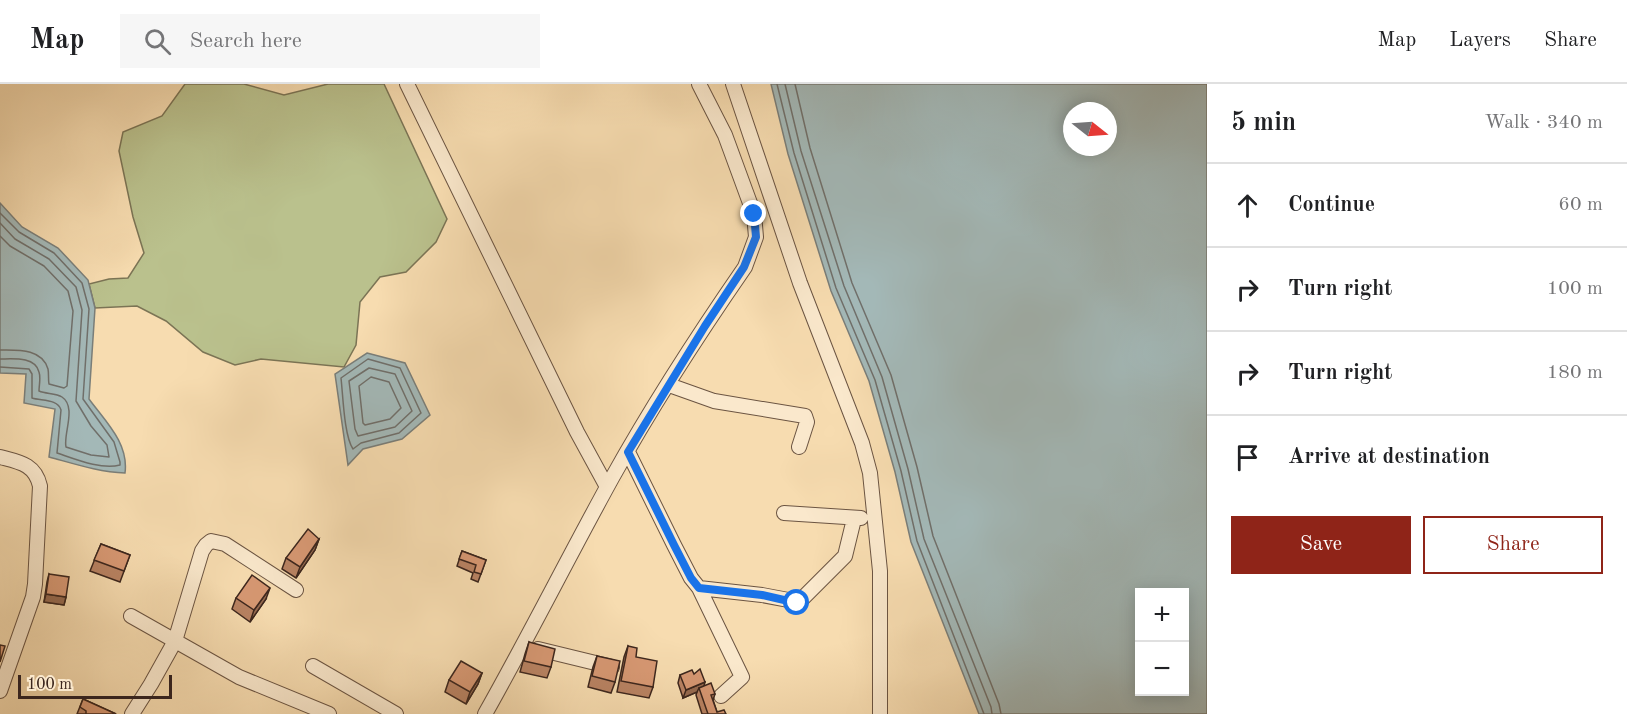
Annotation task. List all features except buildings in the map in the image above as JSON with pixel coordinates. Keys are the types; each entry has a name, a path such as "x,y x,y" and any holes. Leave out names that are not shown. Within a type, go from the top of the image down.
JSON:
{"street":[{"path":"407,84 577,432 607,487"},
{"path":"485,714 607,487 744,267 756,237 754,214 748,194 725,135 699,84"},
{"path":"733,84 801,283 862,443 870,473 880,571 880,714"},
{"path":"669,385 714,401 805,416 807,422 799,447"},
{"path":"628,452 691,578 699,588 742,677 722,696"},
{"path":"0,457 26,464 37,474 40,486 35,585 30,607 6,653 0,691"},
{"path":"784,513 854,519 875,516"},
{"path":"699,588 762,595 799,602 845,556 854,519"},
{"path":"132,714 175,640 206,544 212,541 225,544 296,590"},
{"path":"131,616 253,683 329,714"},
{"path":"524,645 618,668"},
{"path":"313,666 396,714"}],"green space":[{"path":"185,84 244,84 284,95 328,84 384,84 447,219 436,242 406,272 380,277 360,302 356,345 344,367 261,359 235,365 203,352 166,321 137,306 95,308 89,284 109,279 128,278 144,253 133,217 119,151 123,132 162,116"}],"water":[{"path":"771,84 1207,84 1207,714 979,714 911,542 895,472 869,381 831,291 788,154"},
{"path":"0,203 22,227 58,248 88,280 95,308 89,399 120,442 125,473 96,469 49,457 55,409 24,403 26,374 0,373"},
{"path":"367,353 405,363 430,415 402,439 363,449 348,465 335,374"}],"route":[{"path":"754,214 756,237 744,267 628,452 691,578 699,588 762,595 797,603"}]}
